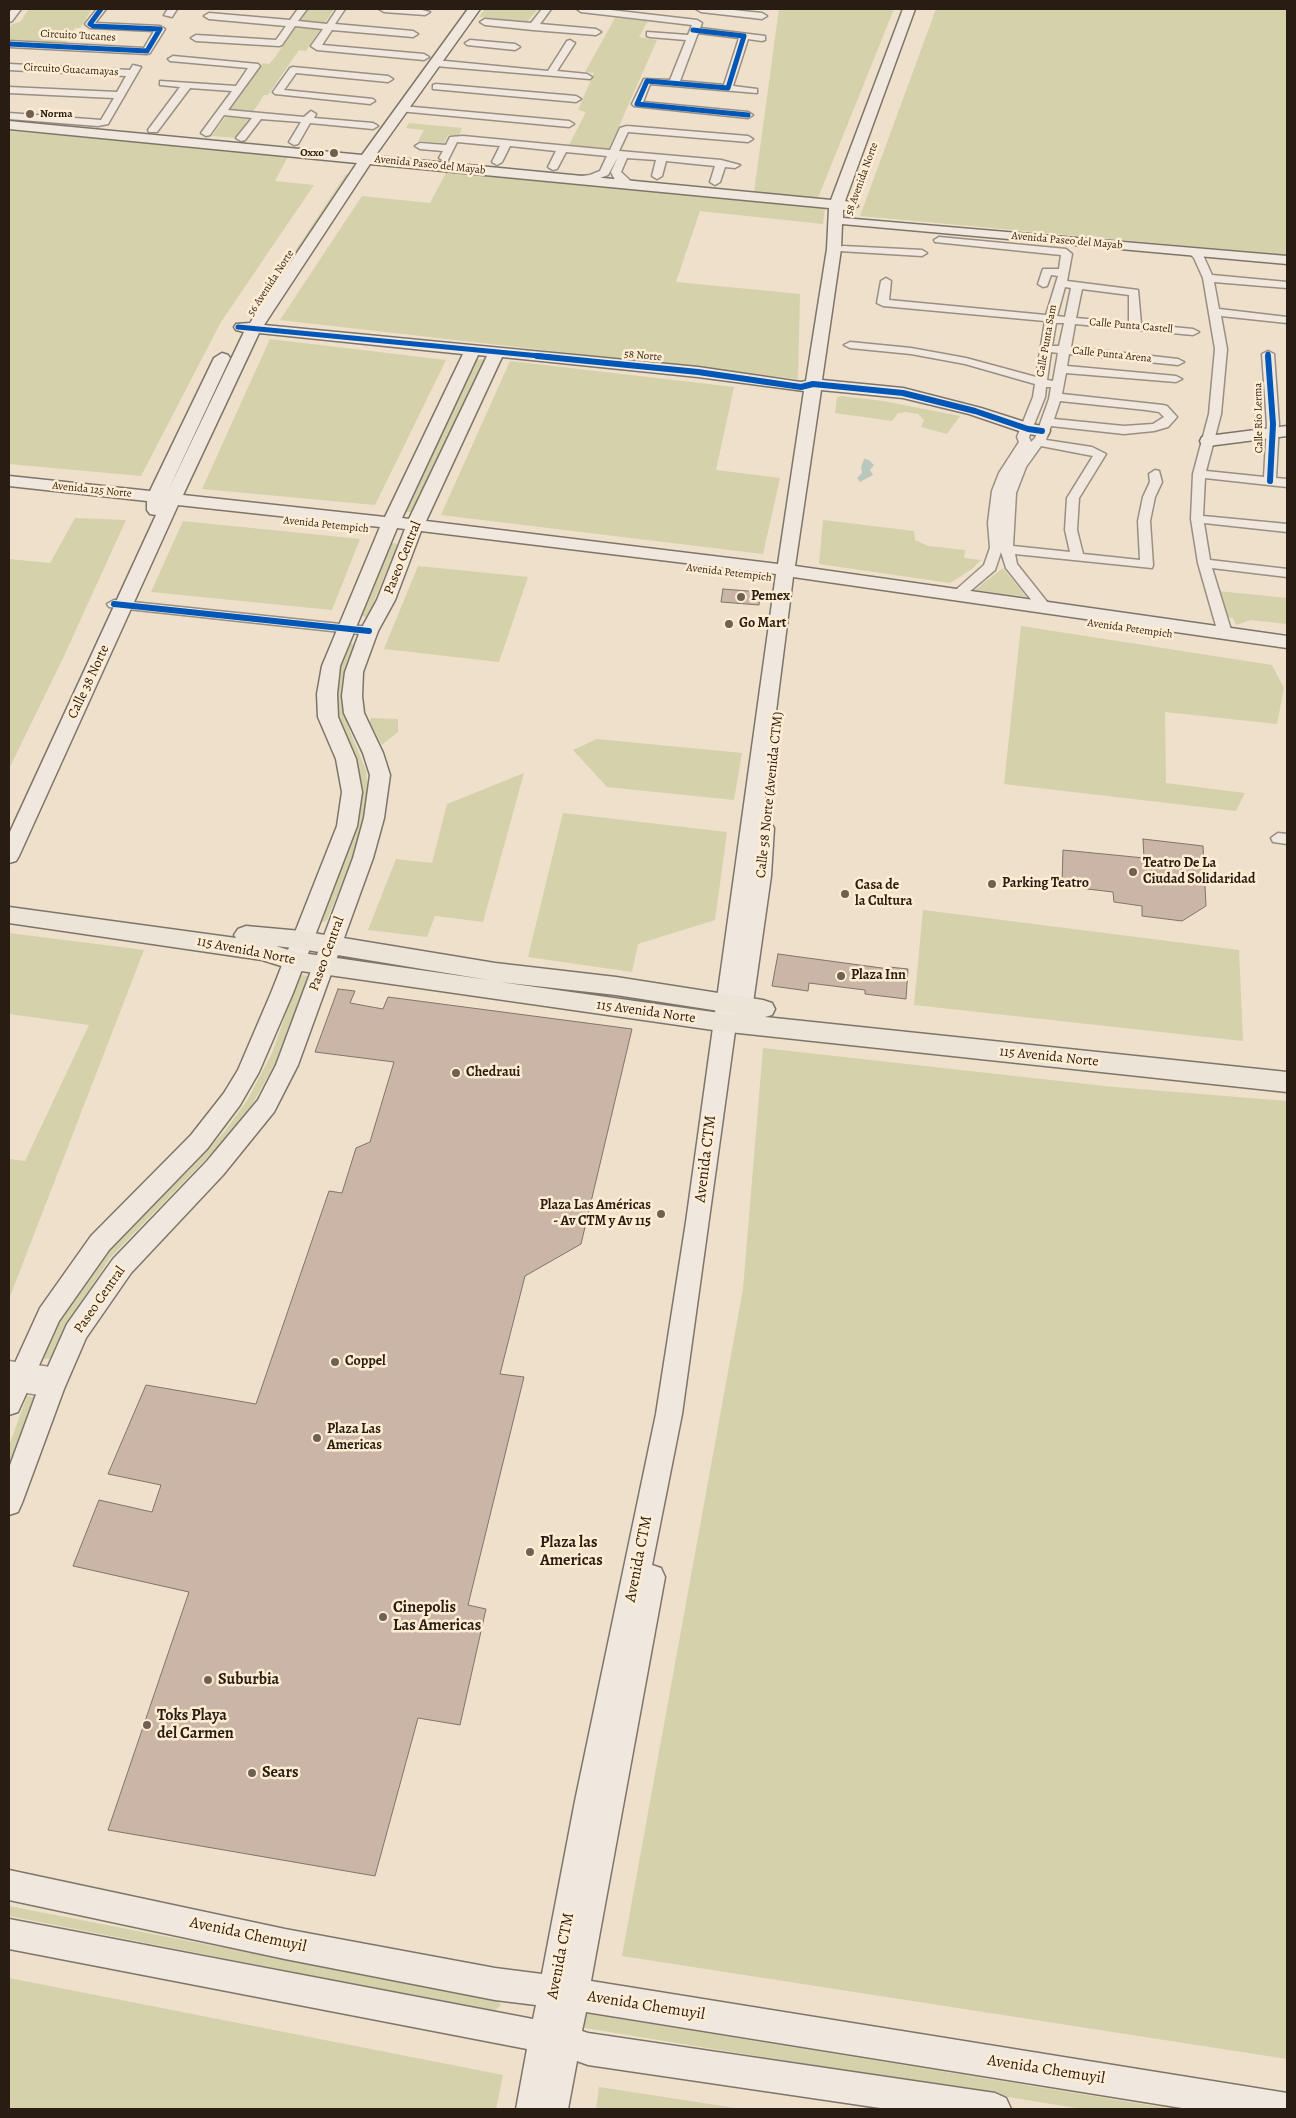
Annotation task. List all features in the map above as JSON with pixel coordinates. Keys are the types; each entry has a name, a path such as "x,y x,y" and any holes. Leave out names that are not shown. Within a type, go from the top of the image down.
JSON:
{"main road":[{"name":"56 Avenida Norte","path":"164,503 164,477 238,327 359,158 402,109 458,16 474,9"},
{"name":"58 Avenida Norte","path":"792,576 814,389 834,249 842,211 867,123 909,9"},
{"path":"917,27 924,9"},
{"path":"892,54 907,55"},
{"name":"56 Avenida Norte","path":"164,503 254,328 359,158 374,126 387,108 432,60"},
{"path":"387,108 402,109"},
{"path":"867,123 882,125"},
{"name":"Avenida Paseo del Mayab","path":"9,125 629,184 1193,252 1287,260"},
{"name":"58 Avenida Norte","path":"814,389 843,249 842,211 857,189"},
{"name":"58 Norte","path":"238,327 496,354 698,372 871,396 903,397 980,420 1035,432"},
{"name":"Paseo Central","path":"13,1382 49,1315 100,1243 199,1142 232,1099 248,1072 347,826 352,792 346,759 328,717 327,694 331,666 389,527 472,351"},
{"name":"Paseo Central","path":"9,1503 54,1382 76,1332 122,1266 215,1168 266,1106 287,1065 363,858 380,787 380,775 373,753 354,713 352,696 354,672 369,631 386,600 414,530 496,354"},
{"path":"1209,437 1280,427"},
{"path":"85,489 98,486 150,490 164,477"},
{"name":"Avenida 125 Norte","path":"9,482 85,489 164,503"},
{"name":"Avenida 125 Norte","path":"9,495 164,503"},
{"name":"Avenida Petempich","path":"164,503 389,527 957,595 1287,642"},
{"name":"Calle 38 Norte","path":"9,856 164,503"},
{"name":"Avenida Petempich","path":"792,576 1287,652"},
{"name":"Calle 58 Norte (Avenida CTM)","path":"732,1015 759,886 792,576"},
{"name":"Calle 38 Norte","path":"9,823 120,604"},
{"name":"115 Avenida Norte","path":"9,901 269,938 297,951"},
{"name":"115 Avenida Norte","path":"9,915 263,952 297,951 327,955 732,1015 1287,1082"},
{"name":"115 Avenida Norte","path":"732,1015 1287,1065"},
{"name":"Avenida CTM","path":"532,2109 554,2038 563,1993 669,1414 732,1015"},
{"name":"Avenida Chemuyil","path":"9,1885 304,1948 495,1984 563,1993 1287,2109"},
{"path":"9,1934 334,1998 554,2038 588,2049 909,2102 995,2109"},
{"name":"Avenida CTM","path":"552,2109 554,2038"}],"street":[{"path":"9,19 16,9"},
{"name":"Circuito Tucanes","path":"9,44 146,54 161,27 94,26 90,24 101,9"},
{"path":"196,38 279,43 302,9"},
{"path":"341,9 316,46 317,48 432,60 508,58"},
{"path":"384,9 425,12"},
{"path":"533,27 546,9"},
{"path":"581,9 679,15 690,30"},
{"path":"701,9 747,11 762,16"},
{"path":"209,16 413,34"},
{"path":"581,30 591,16"},
{"path":"485,22 596,32"},
{"path":"674,83 690,30"},
{"path":"650,34 690,30 762,38"},
{"path":"728,88 744,36"},
{"path":"508,58 521,38"},
{"path":"470,43 508,58 518,82"},
{"path":"551,73 570,43"},
{"path":"173,59 255,66 206,133"},
{"name":"Circuito Guacamayas","path":"9,67 134,70 105,122 9,116"},
{"path":"370,101 278,92 293,70 388,79"},
{"path":"436,87 518,82 551,73 587,77"},
{"path":"748,115 637,104 647,81 754,91"},
{"path":"518,82 576,99"},
{"path":"163,83 238,89"},
{"path":"153,130 187,85"},
{"name":"Circuito Guacamayas","path":"9,90 121,96"},
{"path":"294,142 322,97"},
{"path":"402,109 569,124"},
{"path":"221,112 374,126"},
{"path":"241,138 258,116"},
{"path":"576,179 592,178 612,168 619,154 624,130 634,129 748,139"},
{"path":"444,158 454,139 735,165"},
{"path":"497,162 506,144"},
{"path":"420,146 449,148"},
{"path":"553,167 562,149"},
{"path":"657,176 662,158"},
{"path":"715,182 721,163"},
{"path":"612,168 619,178 629,184"},
{"name":"Calle Punta Sam","path":"939,240 1062,251 1067,254 1051,314 1039,382 1035,432"},
{"path":"843,249 922,253"},
{"path":"1193,252 1199,257 1208,278 1216,312 1221,349 1215,414 1199,474 1197,519 1204,563 1225,633"},
{"path":"1043,284 1047,271 1077,285 1134,292 1135,327"},
{"path":"1208,278 1287,285"},
{"path":"886,281 883,304 1051,314"},
{"name":"Calle Punta Sam","path":"957,595 990,567 1002,549 1010,493 1035,432 1056,391 1077,285"},
{"path":"902,294 1051,314"},
{"path":"1216,312 1287,320"},
{"name":"Calle Punta Castell","path":"1051,314 1135,327 1193,332"},
{"path":"850,345 911,351 966,361 1039,382 1056,391 1163,409 1171,417 1164,424 1154,427 1124,430 1035,432"},
{"name":"Calle Punta Arena","path":"1046,348 1178,358 1176,384 1061,370"},
{"name":"Calle Río Lerma","path":"1268,354 1280,427 1270,481"},
{"path":"1035,432 1100,454 1098,460 1081,482 1073,498 1071,530 1077,556"},
{"path":"1002,549 1077,556 1140,566 1147,565 1144,521 1149,497 1156,482 1155,474"},
{"path":"1199,474 1287,483"},
{"path":"1197,519 1287,528"},
{"name":"Calle Punta Sam","path":"1002,549 1011,565 1045,608"},
{"path":"1204,563 1287,573"},
{"path":"120,604 369,631"},
{"path":"13,1382 54,1382"}],"shaded area":[{"path":"29,9 92,9 80,28 75,28 66,43 9,40 9,29 12,24 20,22"},
{"path":"307,9 334,9 306,51 299,50 268,95 264,95 236,138 212,136 263,63 269,64 276,56"},
{"path":"485,9 538,9 527,22 479,17"},
{"path":"779,9 894,9 818,198 754,192"},
{"path":"936,9 1287,9 1287,255 860,216"},
{"path":"615,18 648,21 639,37 657,40 609,149 569,145 586,112 578,110 594,73 585,72"},
{"path":"409,123 462,128 459,135 448,135 444,143 418,141 424,130 406,128"},
{"path":"9,131 289,155 275,181 314,185 221,322 141,476 9,464"},
{"path":"447,171 825,208 823,224 700,211 676,282 800,294 798,379 280,320 362,196 430,203"},
{"path":"346,174 351,175 253,319 250,319"},
{"path":"270,339 446,360 375,505 202,489"},
{"path":"482,359 484,361 412,512 406,512 405,510 477,360"},
{"path":"510,361 734,387 716,470 780,478 763,554 441,515"},
{"path":"841,396 883,401 960,416 947,434 921,427 924,420 918,414 898,413 892,421 835,413 837,398"},
{"path":"864,459 869,460 874,465 870,470 873,475 860,482 857,478 862,473 861,467"},
{"path":"75,518 126,520 64,656 9,769 9,559 50,563"},
{"path":"823,520 914,531 915,540 928,546 965,550 964,558 981,560 972,569 950,583 819,564"},
{"path":"183,521 360,539 332,610 151,592"},
{"path":"395,543 398,545 368,615 364,617 361,614 390,544"},
{"path":"418,566 528,577 499,662 384,649"},
{"path":"1003,568 1026,597 975,590"},
{"path":"1218,591 1287,598 1287,624 1251,620 1236,625 1233,618 1226,617"},
{"path":"1021,626 1272,665 1284,688 1277,724 1165,712 1166,783 1245,793 1236,811 1004,784"},
{"path":"351,643 356,646 344,680 344,712 366,770 369,803 354,855 327,920 319,922 319,917 356,830 361,803 355,757 342,730 335,695 341,662 348,645"},
{"path":"371,718 398,719 398,732 382,745 370,722"},
{"path":"597,739 742,753 734,800 607,787 573,750"},
{"path":"524,773 483,922 435,916 427,937 368,930 396,859 432,863 447,804"},
{"path":"563,813 727,832 715,920 638,944 632,972 528,957"},
{"path":"923,910 1239,950 1243,1041 914,1005"},
{"path":"9,933 144,950 9,1299 9,1159 25,1161 89,1025 9,1014"},
{"path":"347,955 714,1010 346,958"},
{"path":"302,975 307,976 308,981 297,1013 279,1056 253,1103 230,1134 110,1258 71,1318 52,1358 44,1359 44,1351 63,1315 105,1253 152,1203 187,1172 225,1131 248,1099 272,1053 299,977"},
{"path":"763,1048 1114,1087 1287,1101 1287,2059 622,1956 743,1289"},
{"path":"27,1396 37,1398 9,1476 9,1446"},
{"path":"9,1906 498,2001 501,2005 494,2011 9,1916"},
{"path":"9,1978 503,2075 496,2109 9,2109"},
{"path":"583,2013 1173,2109 1082,2109 585,2028 580,2022"},
{"path":"599,2087 742,2109 596,2109"}],"building":[{"name":"Pemex","path":"723,589 761,592 759,605 721,602"},
{"name":"Teatro De La Ciudad Solidaridad","path":"1143,839 1203,846 1206,906 1182,921 1142,916 1142,906 1114,902 1113,892 1062,886 1063,850 1144,858"},
{"name":"Plaza Inn","path":"778,954 889,969 889,967 908,969 906,999 865,994 865,990 809,983 808,991 772,986"},
{"name":"Plaza Las Americas","path":"338,989 355,991 350,1003 383,1009 388,997 632,1029 581,1244 525,1276 500,1374 524,1377 468,1605 486,1609 460,1725 418,1718 375,1876 108,1830 189,1592 73,1566 99,1500 152,1512 161,1485 108,1474 146,1385 256,1404 329,1191 342,1193 356,1148 370,1142 394,1062 315,1052"}],"cycle path":[{"path":"9,44 147,51 160,29 93,26 90,24 101,9"},
{"path":"693,30 744,36 728,88 647,81 637,104 748,115"},
{"path":"238,327 698,372 801,387 813,384 903,393 975,411 1028,429 1042,431"},
{"path":"1268,354 1273,424 1270,481"},
{"path":"114,604 369,631"}],"place":[{"name":"Norma","path":"30,114"},
{"name":"Oxxo","path":"334,153"},
{"name":"Pemex","path":"741,597"},
{"name":"Go Mart","path":"729,624"},
{"name":"Teatro De La Ciudad Solidaridad","path":"1133,872"},
{"name":"Parking Teatro","path":"992,884"},
{"name":"Casa de la Cultura","path":"845,894"},
{"name":"Plaza Inn","path":"841,976"},
{"name":"Chedraui","path":"456,1073"},
{"name":"Plaza Las Américas - Av CTM y Av 115","path":"661,1214"},
{"name":"Coppel","path":"335,1362"},
{"name":"Plaza Las Americas","path":"317,1438"},
{"name":"Plaza las Americas","path":"530,1552"},
{"name":"Cinepolis Las Americas","path":"383,1617"},
{"name":"Suburbia","path":"208,1680"},
{"name":"Toks Playa del Carmen","path":"147,1725"},
{"name":"Sears","path":"252,1773"}]}
